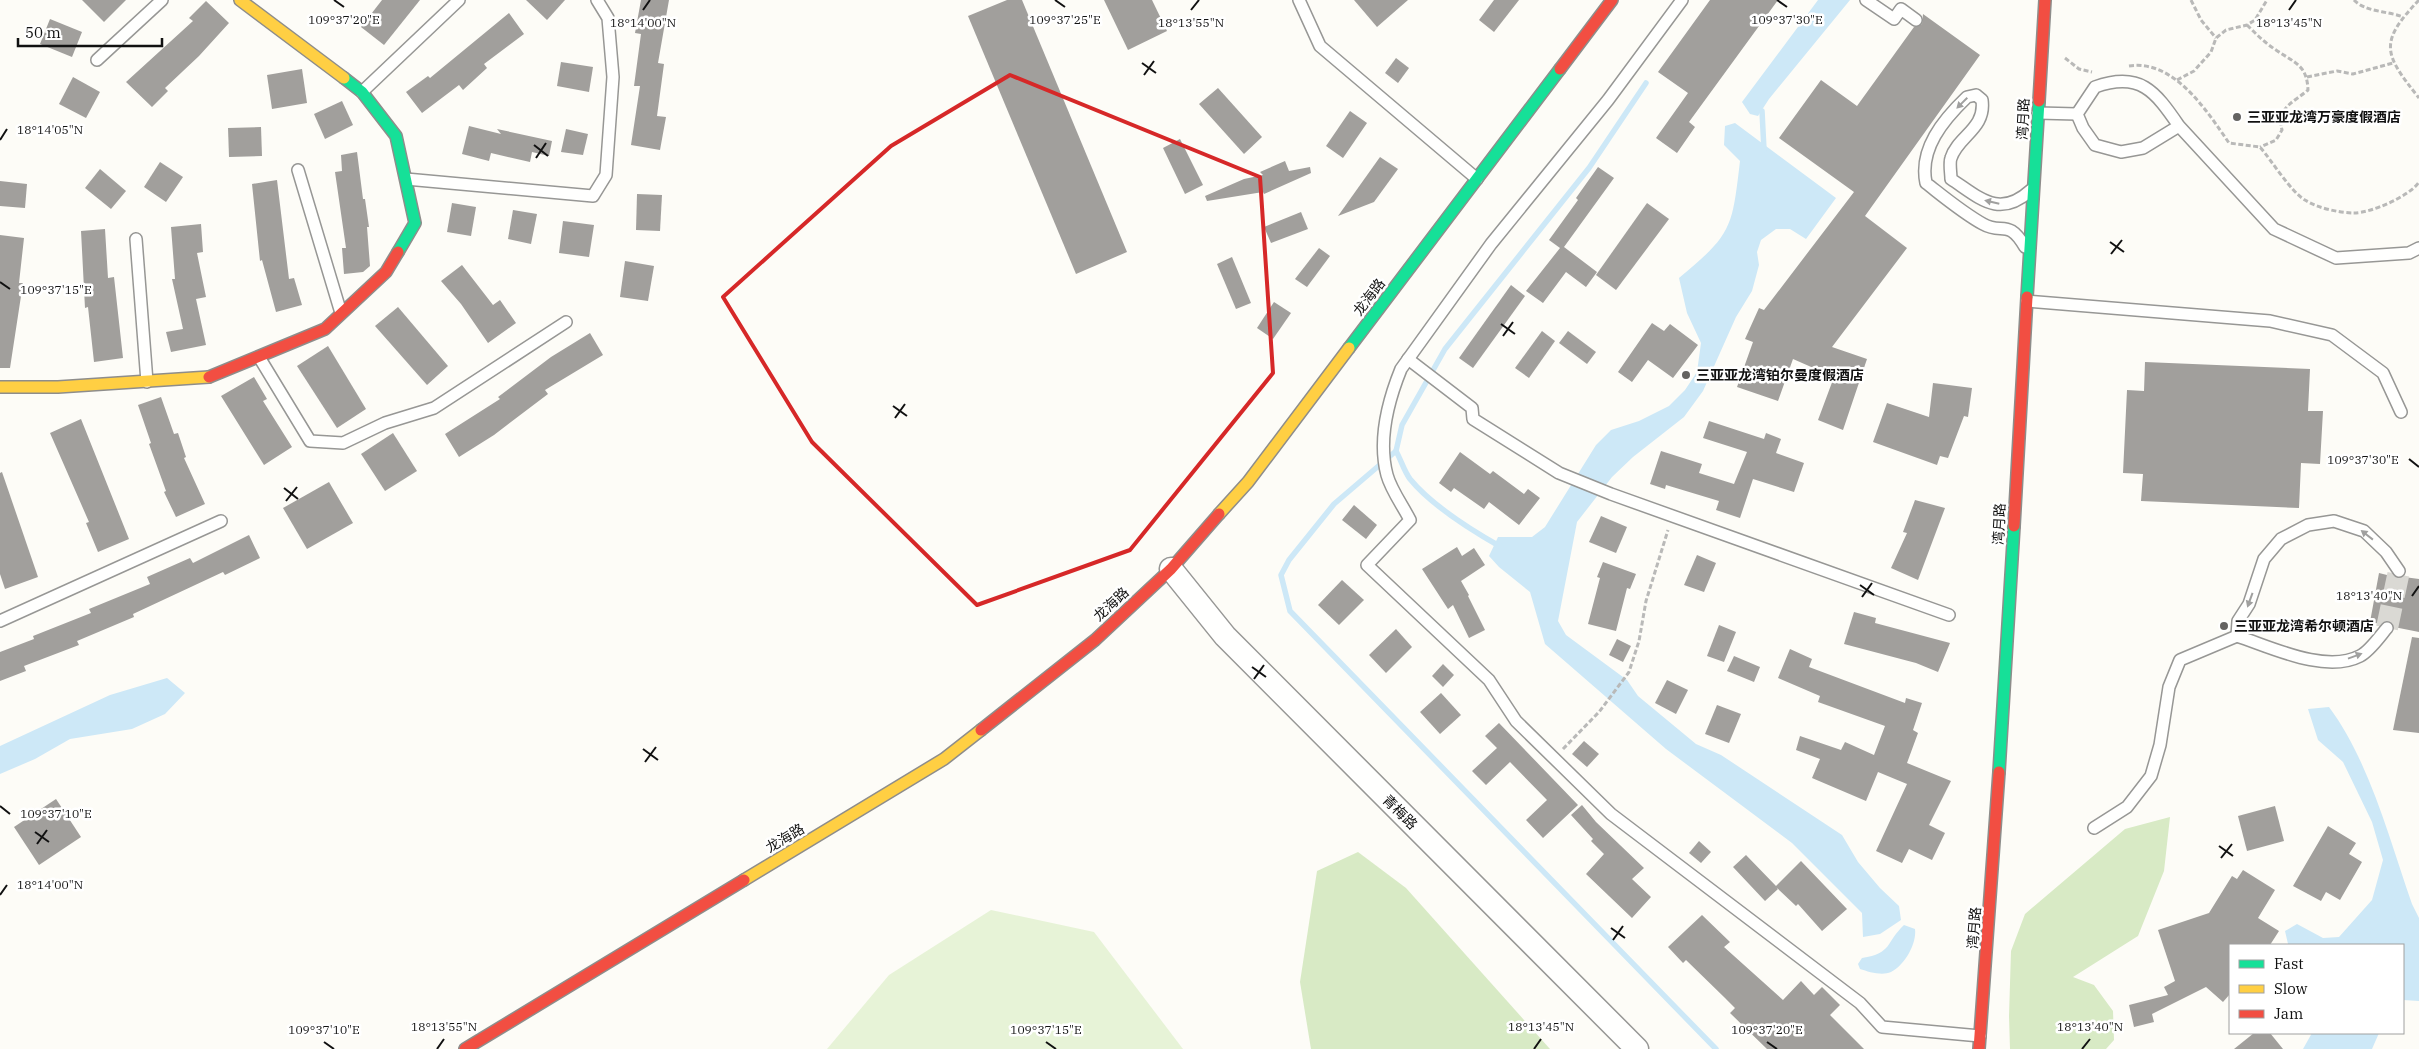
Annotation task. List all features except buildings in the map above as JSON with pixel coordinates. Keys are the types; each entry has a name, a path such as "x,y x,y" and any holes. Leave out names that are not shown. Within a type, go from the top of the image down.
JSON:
{"street":[{"path":"0,387 58,387 212,377 325,329 386,272 416,223 396,136 362,92 254,4 240,0"},
{"name":"龙海路","path":"465,1049 944,759 1095,640 1171,569 1248,482 1612,0"},
{"name":"湾月路","path":"1979,1049 1994,857 2045,0"},
{"name":"青梅路","path":"1171,569 1225,636 1637,1049"}],"lane":[{"path":"97,60 162,0"},
{"path":"362,92 459,0"},
{"path":"406,179 593,196 606,175 613,77 608,18 598,0"},
{"path":"1299,0 1320,46 1477,179"},
{"path":"1682,0 1608,100 1491,244 1408,359 1392,393 1384,446 1387,476 1410,520 1367,565 1490,680 1516,720 1611,814 1860,1003 1882,1027 1980,1036"},
{"path":"1866,0 1894,19 1901,9 1916,20"},
{"path":"2077,114 2095,87 2120,80 2144,85 2167,108 2179,126 2274,229 2336,258 2409,253 2419,248"},
{"path":"2030,254 2018,235 2007,228 1985,226 1926,183 1923,170 1929,144 1959,104 1966,97 1976,95 1982,100 1984,110 1980,120 1950,158 1951,178 1988,203 2008,205 2020,199 2034,187"},
{"path":"2038,113 2077,114"},
{"path":"2077,114 2083,128 2095,145 2120,152 2143,148 2179,126"},
{"path":"298,170 341,314"},
{"path":"136,238 147,382"},
{"path":"2027,300 2270,321 2332,335 2383,374 2401,412"},
{"path":"259,357 310,441 343,443 385,423 434,408 566,322"},
{"path":"1408,359 1472,408 1473,419 1559,473 1672,517 1950,615"},
{"path":"0,620 221,521"},
{"path":"2237,636 2238,621 2249,604 2264,559 2281,539 2308,525 2334,521 2364,531 2386,552 2399,571"},
{"path":"2094,828 2127,807 2151,776 2160,745 2169,687 2180,660 2237,636 2305,660 2338,662 2361,656 2387,628"}],"path":[{"path":"2191,0 2201,20 2216,38"},
{"path":"2176,80 2194,71 2211,52 2216,38 2226,30 2246,25 2255,20 2267,0"},
{"path":"2354,0 2369,8 2390,12 2403,17"},
{"path":"2419,0 2396,25 2390,44 2393,63 2419,98"},
{"path":"2122,67 2137,65 2162,71 2183,84 2229,143 2260,147 2276,140 2282,130 2279,120 2285,106 2308,90 2307,77 2297,63 2258,37 2246,25"},
{"path":"2043,33 2066,60 2079,69 2098,73"},
{"path":"2307,77 2337,71 2352,74 2393,63"},
{"path":"2260,147 2305,200 2326,208 2355,213 2386,204 2414,190 2419,182"},
{"path":"1554,758 1605,705 1629,672 1639,641 1646,601 1672,517"}],"highlighted area":[{"path":"1010,75 1260,177 1273,373 1130,550 977,605 812,442 723,297 891,146"}],"green space":[{"path":"2170,817 2164,871 2138,936 2073,977 2094,985 2113,1011 2114,1040 2106,1049 2010,1049 2011,951 2025,914 2125,829"},
{"path":"1358,852 1406,888 1550,1049 1311,1049 1300,982 1317,871"},
{"path":"991,910 1094,932 1183,1049 827,1049 889,975"}],"water":[{"path":"1818,0 1850,0 1769,99 1758,116 1750,114 1742,102"},
{"path":"1735,123 1836,198 1806,239 1790,229 1776,229 1761,240 1757,252 1759,265 1752,291 1736,317 1703,391 1684,417 1633,457 1612,477 1577,522 1558,621 1566,635 1627,680 1638,696 1696,744 1721,755 1842,835 1858,862 1880,888 1899,906 1901,920 1880,934 1863,937 1862,913 1792,843 1666,749 1545,644 1530,592 1499,567 1489,556 1498,537 1532,537 1545,527 1596,445 1611,430 1639,421 1669,406 1685,390 1697,372 1701,343 1687,313 1679,278 1710,251 1719,240 1731,216 1735,202 1740,161 1724,145 1725,126"},
{"path":"167,678 185,693 165,714 132,729 70,739 35,759 0,774 0,746 110,695"},
{"path":"2329,707 2343,728 2367,776 2387,828 2412,904 2419,918 2419,1001 2404,1000 2404,944 2288,944 2285,931 2297,924 2323,938 2339,937 2372,900 2383,860 2372,822 2343,762 2318,740 2308,709"},
{"path":"1904,925 1915,929 1914,941 1909,953 1896,969 1880,974 1860,969 1858,964 1862,958 1872,956 1884,950"},
{"path":"2311,1034 2379,1034 2372,1049 2303,1049"}],"waterway":[{"path":"1646,83 1589,168 1445,349 1402,425 1396,451 1334,504 1289,560 1281,575 1290,611 1716,1049"},
{"path":"1762,111 1764,150"},
{"path":"1396,451 1410,479 1429,499 1465,525 1501,547"}],"tunnel":[{"path":"2387,628 2399,571"}],"traffic: fast":[{"path":"1349,348 1560,69"},
{"path":"344,78 362,92 396,136 415,223 398,252"},
{"path":"2027,297 2039,101"},
{"path":"1999,772 2014,526"}],"traffic: slow":[{"path":"240,0 344,78"},
{"path":"1219,514 1248,482 1349,348"},
{"path":"0,387 58,387 209,377"},
{"path":"744,880 944,759 981,730"}],"traffic: jam":[{"path":"1560,69 1612,0"},
{"path":"2039,101 2045,0"},
{"path":"209,377 325,329 386,272 398,252"},
{"path":"2014,526 2027,297"},
{"path":"981,730 1095,640 1171,569 1219,514"},
{"path":"1979,1049 1999,772"},
{"path":"465,1049 744,880"}],"place":[{"name":"三亚亚龙湾万豪度假酒店","path":"2237,117"},
{"name":"三亚亚龙湾铂尔曼度假酒店","path":"1686,375"},
{"name":"三亚亚龙湾希尔顿酒店","path":"2224,626"}]}
